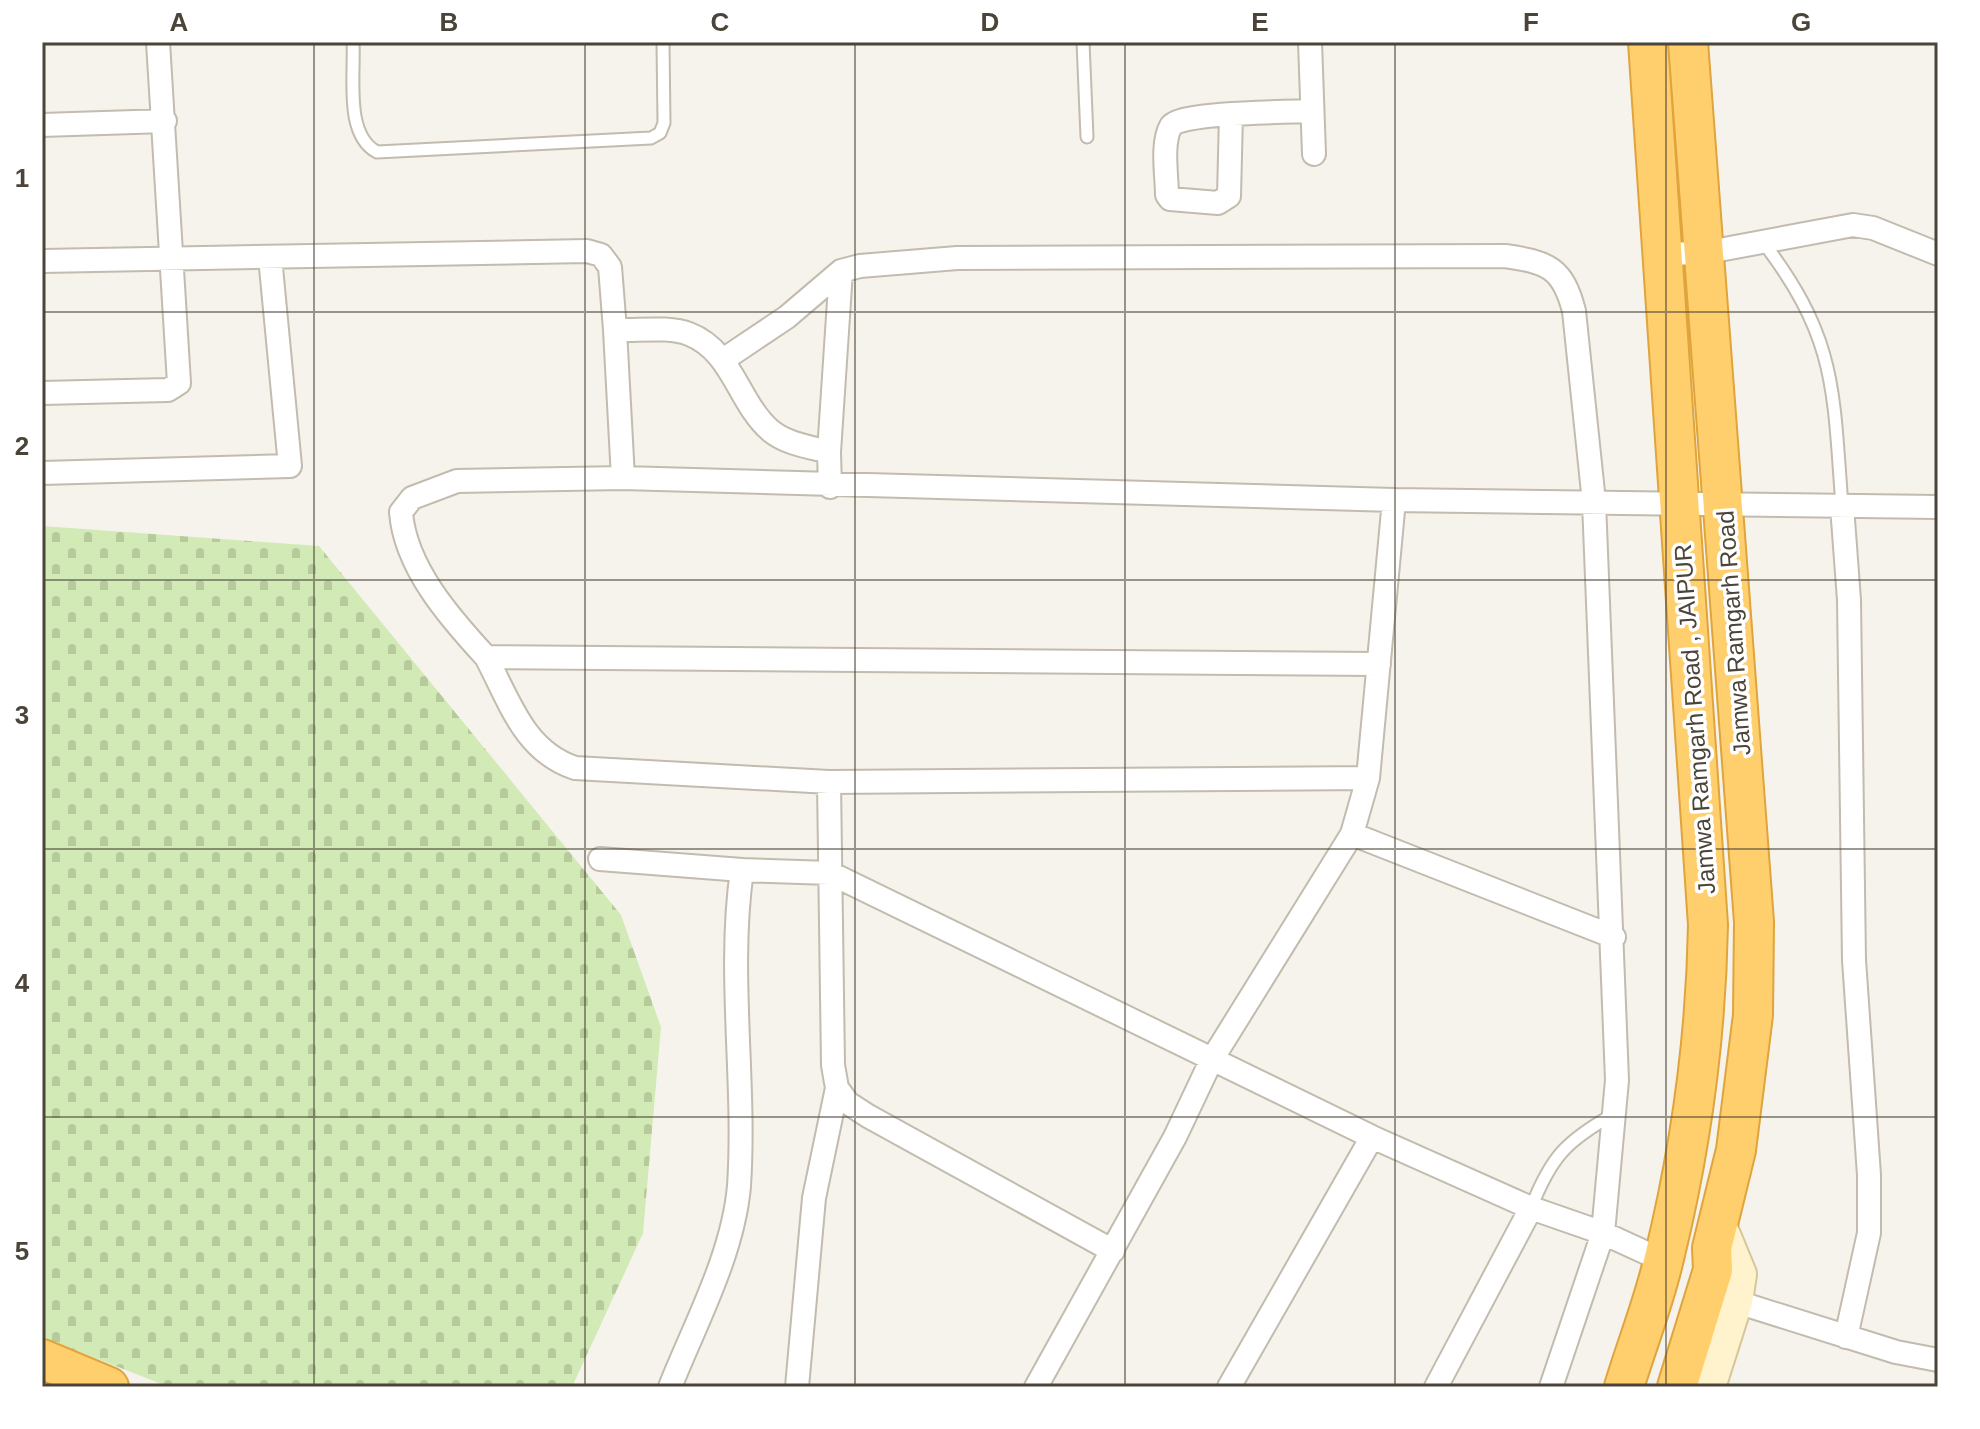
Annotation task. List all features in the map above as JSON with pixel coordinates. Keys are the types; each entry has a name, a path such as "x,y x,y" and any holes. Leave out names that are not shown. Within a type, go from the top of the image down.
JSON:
{"highway":[{"name":"Jamwa Ramgarh Road , JAIPUR","path":"1624,1387 1664,1261 1693,1119 1707,990 1708,925 1703,843 1648,42"},
{"name":"Jamwa Ramgarh Road","path":"1688,42 1750,838 1753,1015 1738,1137 1716,1236"},
{"path":"1703,843 1750,838"},
{"path":"1677,1387 1693,1265 1716,1236"},
{"path":"1651,1387 1682,1334"},
{"path":"42,1359 109,1387"}],"main road":[{"path":"1710,1387 1737,1302 1741,1274 1716,1236"}],"street":[{"path":"42,393 175,388 179,383 158,42"},
{"path":"1310,42 1314,154"},
{"path":"1231,115 1229,196 1218,203 1170,199 1167,195 1171,125 1185,118 1231,115 1312,111"},
{"path":"42,125 165,121"},
{"path":"1663,254 1703,253 1853,225 1873,228 1938,254"},
{"path":"42,261 587,251 601,255 610,267 623,478"},
{"path":"723,360 787,317 841,271 860,266 957,258 1505,256 1532,259 1556,271 1568,286 1574,311 1594,502 1617,1068 1603,1233 1551,1387"},
{"path":"42,473 290,466 270,257"},
{"path":"830,487 829,452 841,271"},
{"path":"615,330 688,333 723,360 754,412 772,432 794,443 829,452"},
{"path":"1368,778 829,782 575,768 559,763 534,744 486,657 464,632 413,559 402,532 401,512 412,498 457,481 623,478 830,487 1394,500 1938,507"},
{"path":"1036,1387 1175,1137 1211,1061 1352,834 1368,778 1394,500"},
{"path":"1842,506 1849,600 1854,960 1869,1175 1869,1233 1846,1337"},
{"path":"486,657 1379,664"},
{"path":"797,1387 814,1198 837,1088 831,1034 829,782"},
{"path":"1352,834 1614,937"},
{"path":"600,859 830,873 1372,1137 1531,1208 1603,1233 1664,1261"},
{"path":"670,1387 722,1256 738,1187 738,918 742,870"},
{"path":"837,1088 848,1103 868,1116 1113,1251"},
{"path":"1229,1387 1372,1137"},
{"path":"1436,1387 1531,1208"},
{"path":"1737,1302 1846,1337 1938,1360"}],"lane":[{"path":"353,42 357,129 364,145 377,152 651,138 660,133 664,123 663,42"},
{"path":"1083,42 1087,137"},
{"path":"1762,242 1793,282 1810,312 1828,361 1842,506"},
{"path":"1531,1208 1547,1168 1562,1150 1578,1135 1614,1114"}],"green space":[{"path":"42,526 319,546 621,915 661,1027 643,1233 572,1387 169,1387 42,1337"}]}
